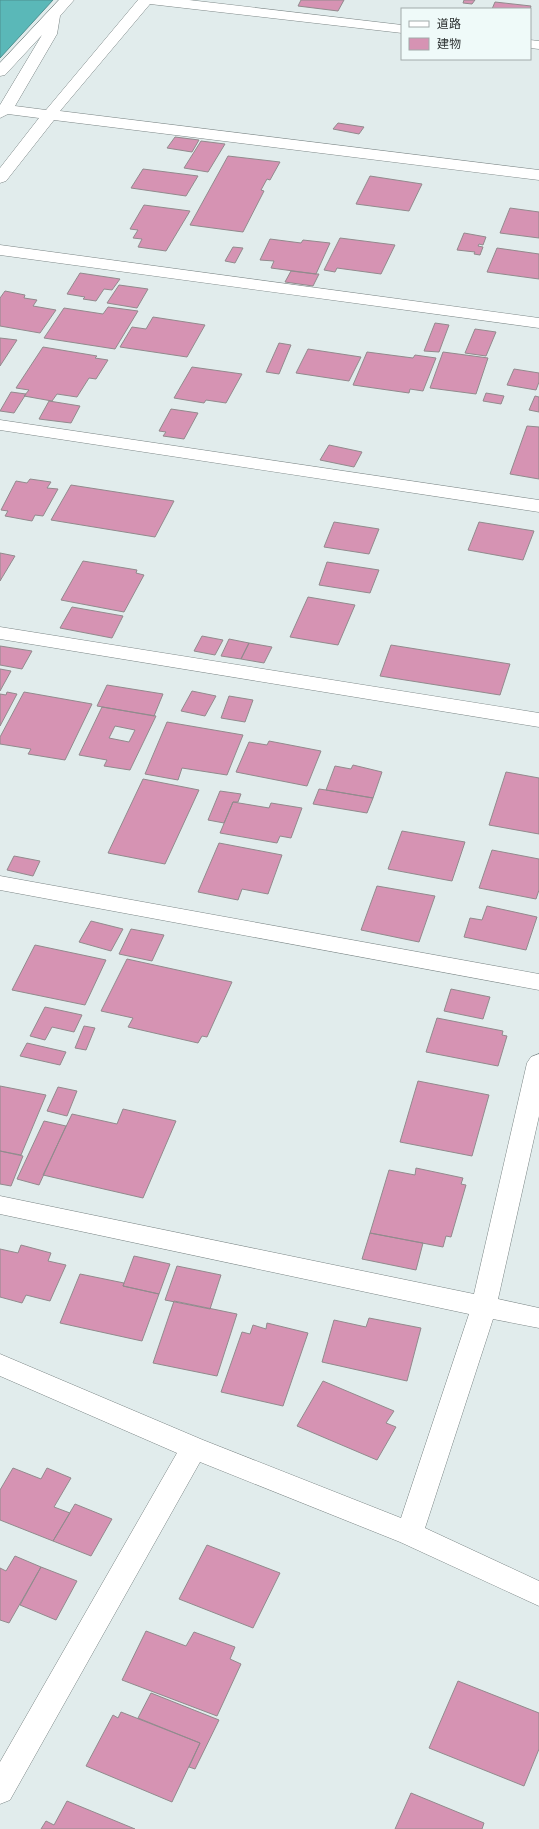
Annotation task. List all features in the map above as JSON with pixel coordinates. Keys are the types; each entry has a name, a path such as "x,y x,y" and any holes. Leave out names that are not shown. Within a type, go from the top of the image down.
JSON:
{"street":[{"path":"0,72 67,0"},
{"path":"0,178 50,114 146,0"},
{"path":"153,0 401,29"},
{"path":"53,16 50,34 3,111 50,114 539,175"},
{"path":"0,250 539,323"},
{"path":"0,425 539,506"},
{"path":"0,633 539,720"},
{"path":"0,883 539,982"},
{"path":"410,1534 484,1307 539,1063"},
{"path":"0,1205 539,1318"},
{"path":"0,1365 194,1448 410,1534 539,1594"},
{"path":"0,1790 194,1448"}],"water":[{"path":"0,0 53,0 0,58"}],"building":[{"path":"301,0 344,0 338,11 298,6"},
{"path":"464,0 475,0 472,4 463,3"},
{"path":"495,2 531,6 530,8 492,8"},
{"path":"338,123 364,127 359,134 333,129"},
{"path":"175,137 199,140 192,152 167,148"},
{"path":"201,141 225,144 208,172 184,168"},
{"path":"228,156 280,162 270,180 267,179 261,190 264,191 243,232 190,225"},
{"path":"143,169 198,176 186,196 131,188"},
{"path":"370,176 422,184 409,211 356,204"},
{"path":"144,205 190,211 166,251 138,247 142,239 133,238 138,230 130,229"},
{"path":"510,208 539,212 539,238 500,233"},
{"path":"464,233 486,237 483,245 479,244 478,246 483,247 480,255 474,254 475,252 457,250"},
{"path":"340,238 395,245 381,274 337,268 335,272 324,270"},
{"path":"270,239 301,243 303,240 330,243 316,274 271,268 274,261 260,260"},
{"path":"233,247 243,248 235,263 225,261"},
{"path":"497,248 539,254 539,279 487,272"},
{"path":"291,271 319,274 313,286 285,282"},
{"path":"80,273 120,279 112,290 104,289 96,301 83,299 85,297 67,294"},
{"path":"119,285 148,289 137,308 107,303"},
{"path":"5,291 25,295 24,298 37,300 33,306 56,310 40,333 0,326 0,298"},
{"path":"108,307 138,311 115,349 44,338 64,308 103,314"},
{"path":"153,317 205,325 187,357 120,347 132,327 146,329"},
{"path":"435,323 449,325 439,352 424,351"},
{"path":"475,329 496,332 486,356 465,353"},
{"path":"0,338 17,340 0,366"},
{"path":"279,343 291,345 279,374 266,372"},
{"path":"43,347 97,356 95,358 108,360 96,379 89,378 77,397 57,394 52,401 24,396 29,390 16,388"},
{"path":"308,349 361,357 349,381 296,373"},
{"path":"367,352 413,358 415,355 436,358 423,391 410,389 409,393 353,385"},
{"path":"443,352 488,358 476,394 430,388"},
{"path":"192,367 242,374 226,403 206,400 204,403 174,398"},
{"path":"514,369 539,373 539,382 536,390 507,385"},
{"path":"11,392 26,394 14,413 0,411"},
{"path":"486,393 504,396 501,404 483,401"},
{"path":"535,396 539,397 539,412 529,410"},
{"path":"49,401 80,406 71,423 39,419"},
{"path":"171,409 198,413 184,439 163,436 166,432 159,431"},
{"path":"527,426 539,427 539,479 510,474"},
{"path":"329,445 362,452 354,467 320,460"},
{"path":"30,479 51,482 47,488 58,489 43,516 35,515 32,521 5,516 8,511 1,510 16,481 27,483"},
{"path":"71,485 174,501 155,537 51,520"},
{"path":"334,522 379,529 369,554 324,547"},
{"path":"479,522 534,531 523,560 468,550"},
{"path":"0,553 15,556 0,581"},
{"path":"83,561 137,570 136,573 144,575 124,612 61,600"},
{"path":"327,562 379,570 370,593 319,585"},
{"path":"308,597 355,605 338,645 290,637"},
{"path":"72,607 123,616 112,638 60,628"},
{"path":"202,636 223,640 215,655 194,651"},
{"path":"229,639 249,643 241,659 221,656"},
{"path":"249,643 272,647 264,663 241,659"},
{"path":"391,645 510,664 500,695 380,676"},
{"path":"0,646 32,651 22,669 0,665"},
{"path":"0,669 11,671 0,691"},
{"path":"107,685 163,694 154,716 97,706"},
{"path":"192,691 216,696 205,716 181,711"},
{"path":"7,692 17,694 0,726 0,694 6,695"},
{"path":"24,692 92,704 65,760 28,754 31,749 0,744 0,737"},
{"path":"229,696 253,700 245,722 221,718"},
{"path":"102,707 156,716 130,770 104,766 107,760 79,755","holes":["115,726 135,730 129,742 109,738"]},
{"path":"167,722 243,735 227,775 182,768 178,780 145,774"},
{"path":"269,741 321,751 307,786 236,772 249,742 267,745"},
{"path":"353,765 382,772 373,798 326,790 335,766 351,769"},
{"path":"506,772 539,778 539,834 489,825"},
{"path":"143,779 199,790 165,864 108,853"},
{"path":"319,789 373,798 367,813 313,804"},
{"path":"220,791 241,794 238,802 233,802 224,823 208,820"},
{"path":"233,802 269,808 271,803 302,808 291,838 280,836 277,843 220,833"},
{"path":"402,831 465,842 452,881 388,869"},
{"path":"219,843 282,855 268,894 242,889 238,900 198,892"},
{"path":"492,850 539,859 539,890 536,899 479,888"},
{"path":"14,856 40,861 33,876 7,870"},
{"path":"377,886 435,896 419,942 361,930"},
{"path":"487,906 537,917 526,950 464,937 470,918 482,920"},
{"path":"91,921 123,929 111,951 79,942"},
{"path":"131,929 164,935 152,961 119,954"},
{"path":"35,945 106,960 85,1005 12,990"},
{"path":"127,959 232,982 207,1037 202,1036 198,1043 128,1027 133,1018 101,1011"},
{"path":"451,989 490,997 483,1019 444,1011"},
{"path":"45,1007 82,1015 74,1032 52,1027 45,1040 30,1036"},
{"path":"437,1018 503,1031 502,1035 507,1036 498,1066 426,1052"},
{"path":"84,1026 95,1028 86,1050 75,1048"},
{"path":"27,1043 66,1052 60,1065 20,1056"},
{"path":"418,1081 489,1095 472,1156 400,1142"},
{"path":"0,1086 46,1095 21,1155 0,1151"},
{"path":"58,1087 77,1091 67,1116 47,1111"},
{"path":"123,1109 176,1121 143,1198 43,1175 72,1114 117,1124"},
{"path":"44,1121 66,1126 39,1185 17,1179"},
{"path":"0,1151 23,1156 11,1186 0,1184"},
{"path":"416,1168 463,1178 461,1184 466,1185 451,1237 446,1236 443,1247 370,1233 389,1170 415,1175"},
{"path":"370,1233 423,1243 416,1270 362,1259"},
{"path":"21,1245 51,1253 48,1261 66,1265 50,1301 26,1295 22,1303 0,1297 0,1249 18,1253"},
{"path":"134,1256 170,1264 159,1294 123,1286"},
{"path":"177,1266 221,1275 210,1309 165,1300"},
{"path":"80,1274 124,1283 123,1286 159,1294 142,1341 60,1323"},
{"path":"174,1301 237,1314 217,1376 153,1363"},
{"path":"369,1318 421,1328 407,1381 322,1362 334,1320 366,1327"},
{"path":"267,1323 308,1333 283,1406 221,1392 242,1332 250,1334 253,1325 266,1329"},
{"path":"323,1381 394,1411 386,1423 396,1427 377,1460 297,1426"},
{"path":"13,1468 41,1479 47,1468 71,1478 54,1507 70,1513 53,1541 0,1520 0,1490"},
{"path":"75,1504 112,1519 91,1556 53,1541"},
{"path":"207,1545 280,1573 253,1628 179,1599"},
{"path":"15,1556 41,1567 9,1623 0,1620 0,1568 6,1571"},
{"path":"41,1567 77,1581 56,1620 20,1605"},
{"path":"146,1631 186,1646 194,1632 235,1647 230,1659 241,1664 217,1716 122,1680"},
{"path":"458,1681 539,1713 539,1749 524,1786 429,1748"},
{"path":"151,1693 219,1720 195,1769 189,1767 200,1743 138,1718"},
{"path":"121,1712 200,1743 172,1802 86,1766 113,1715 118,1718"},
{"path":"411,1793 484,1823 482,1829 395,1829"},
{"path":"67,1801 135,1829 41,1829 46,1821 54,1825"}]}
